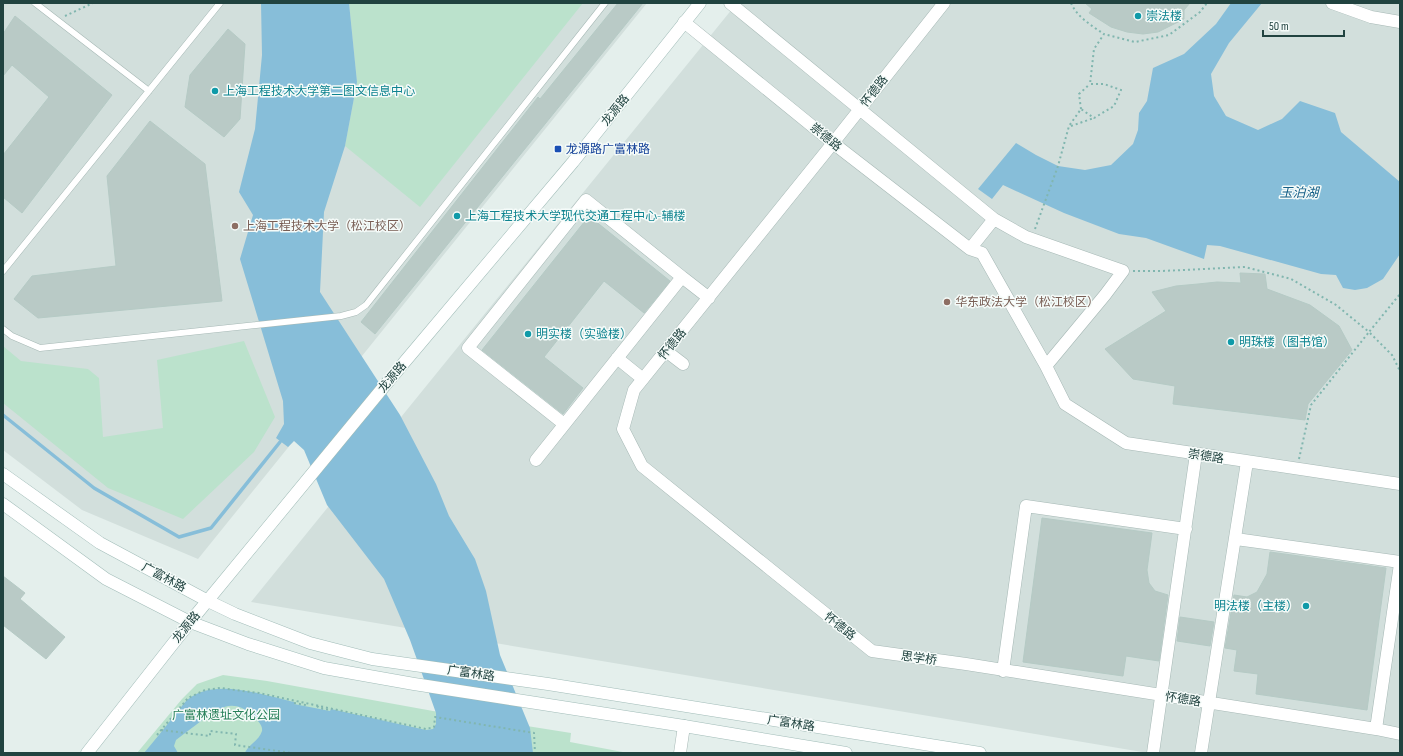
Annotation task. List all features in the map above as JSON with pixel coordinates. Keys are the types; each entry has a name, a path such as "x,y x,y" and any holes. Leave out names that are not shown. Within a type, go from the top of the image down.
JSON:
{"street":[{"path":"730,3 994,219 1031,239 1123,271 1046,366"},
{"name":"怀德路","path":"872,651 642,466 623,430 634,390 944,3"},
{"path":"1332,3 1372,17 1400,22"},
{"name":"龙源路","path":"87,753 190,622 386,384 573,162 697,4"},
{"name":"崇德路","path":"684,22 833,143 970,249 982,253 1046,366 1065,404 1126,443 1400,484"},
{"path":"564,424 468,348 586,200 709,298"},
{"path":"970,249 994,219"},
{"path":"536,460 682,276"},
{"path":"666,351 683,364"},
{"path":"617,358 643,379"},
{"path":"1153,753 1196,454"},
{"path":"1201,753 1236,540 1247,462"},
{"name":"广富林路","path":"3,474 100,543 235,614 310,643 372,659 556,686 980,753"},
{"name":"广富林路","path":"3,504 106,580 190,622 248,644 324,668 414,684 846,753"},
{"path":"1003,670 1026,506 1186,529"},
{"path":"1236,540 1400,563 1376,729"},
{"name":"思学桥","path":"872,651 966,664"},
{"name":"怀德路","path":"966,664 1400,734"},
{"path":"680,753 684,726"}],"lane":[{"path":"34,3 149,91"},
{"path":"3,270 220,3"},
{"path":"3,329 12,336 40,348 255,326 341,316 356,312 366,305 605,3"}],"path":[{"path":"56,20 93,3"},
{"path":"1072,3 1074,9 1087,22 1104,34 1134,42 1169,35 1200,12 1207,3"},
{"path":"1031,239 1058,166 1069,126 1081,109 1080,94 1090,84 1094,49 1104,34"},
{"path":"1069,126 1094,118 1114,106 1121,90 1104,84 1090,84"},
{"path":"1081,109 1094,118"},
{"path":"1123,271 1162,271 1245,267 1291,279 1336,305 1369,332 1392,355 1400,371"},
{"path":"1296,469 1311,405 1400,294"},
{"path":"157,735 186,700 193,695 210,689 220,688 241,690 308,703 426,729 434,727 435,717 534,733 535,753"},
{"path":"294,703 306,705 308,703"},
{"path":"317,705 319,708 330,710"},
{"path":"161,730 210,736 210,731 236,734 235,745 292,753"}],"shaded area":[{"name":"上海工程技术大学（松江校区）","path":"3,3 647,3 198,559 82,510 3,450"},
{"name":"华东政法大学（松江校区）","path":"737,3 1400,3 1400,753 1148,753 251,602"}],"green space":[{"path":"349,3 583,3 420,207 345,146 357,82"},
{"path":"244,341 275,417 254,452 183,519 108,488 3,403 3,346 21,361 88,369 99,378 103,437 163,428 157,360"},
{"name":"广富林遗址文化公园","path":"223,675 267,681 433,711 571,733 570,742 628,753 137,753 182,699 197,684"}],"water":[{"path":"261,3 349,3 357,82 345,146 324,212 320,292 400,415 436,484 449,516 475,559 486,591 500,655 530,728 533,753 245,753 261,734 262,727 246,710 239,707 226,706 214,712 176,740 174,746 178,753 144,753 187,700 198,693 211,690 225,689 254,692 294,702 294,704 330,711 331,709 426,730 433,729 436,724 436,713 410,640 384,579 327,505 304,450 294,441 288,447 276,438 284,424 283,401 240,259 253,215 239,192 255,129 262,55"},
{"name":"玉泊湖","path":"1231,3 1262,3 1229,43 1211,74 1214,96 1226,116 1258,130 1282,119 1300,101 1335,113 1341,132 1400,182 1400,254 1383,279 1367,288 1355,290 1343,288 1336,275 1321,274 1220,246 1207,245 1204,259 1146,238 1119,234 1064,213 1003,185 992,199 978,189 1016,143 1058,166 1085,170 1111,165 1133,144 1138,130 1139,113 1147,101 1153,68 1184,54 1216,24"}],"building":[{"name":"上海工程技术大学现代交通工程中心-辅楼","path":"618,3 643,3 375,334 361,322 538,97 540,99"},
{"name":"崇法楼","path":"1085,3 1190,3 1184,10 1184,19 1158,32 1143,34 1127,32 1111,27 1089,13 1092,9"},
{"path":"15,16 112,95 22,213 3,197 3,155 49,97 12,65 3,76 3,34"},
{"name":"上海工程技术大学第二图文信息中心","path":"228,29 245,44 240,119 224,137 185,107 190,75"},
{"path":"150,121 205,164 222,301 38,318 14,299 32,276 116,266 107,176"},
{"name":"明实楼（实验楼）","path":"589,216 670,281 644,313 604,281 544,357 583,388 563,414 482,350"},
{"name":"明珠楼（图书馆）","path":"1240,273 1265,274 1267,289 1310,305 1339,326 1352,350 1308,404 1305,420 1173,404 1175,386 1133,379 1105,349 1166,311 1152,292 1176,286 1217,282 1241,283"},
{"path":"1042,518 1152,533 1147,570 1149,583 1155,591 1168,595 1159,661 1126,656 1123,676 1023,662"},
{"path":"1270,552 1386,568 1367,710 1256,694 1258,674 1234,671 1237,650 1225,648 1234,595 1247,597 1257,592 1267,574"},
{"path":"3,576 25,593 20,599 65,637 46,659 3,625"},
{"path":"1180,617 1214,622 1210,646 1177,641"}],"waterway":[{"path":"3,415 94,488 179,537 211,528 280,442"}],"place":[{"name":"崇法楼","path":"1138,16"},
{"name":"上海工程技术大学第二图文信息中心","path":"215,91"},
{"name":"龙源路广富林路","path":"558,149"},
{"name":"上海工程技术大学现代交通工程中心-辅楼","path":"457,216"},
{"name":"上海工程技术大学（松江校区）","path":"235,226"},
{"name":"华东政法大学（松江校区）","path":"947,302"},
{"name":"明实楼（实验楼）","path":"528,334"},
{"name":"明珠楼（图书馆）","path":"1231,342"},
{"name":"明法楼（主楼）","path":"1306,606"}]}
